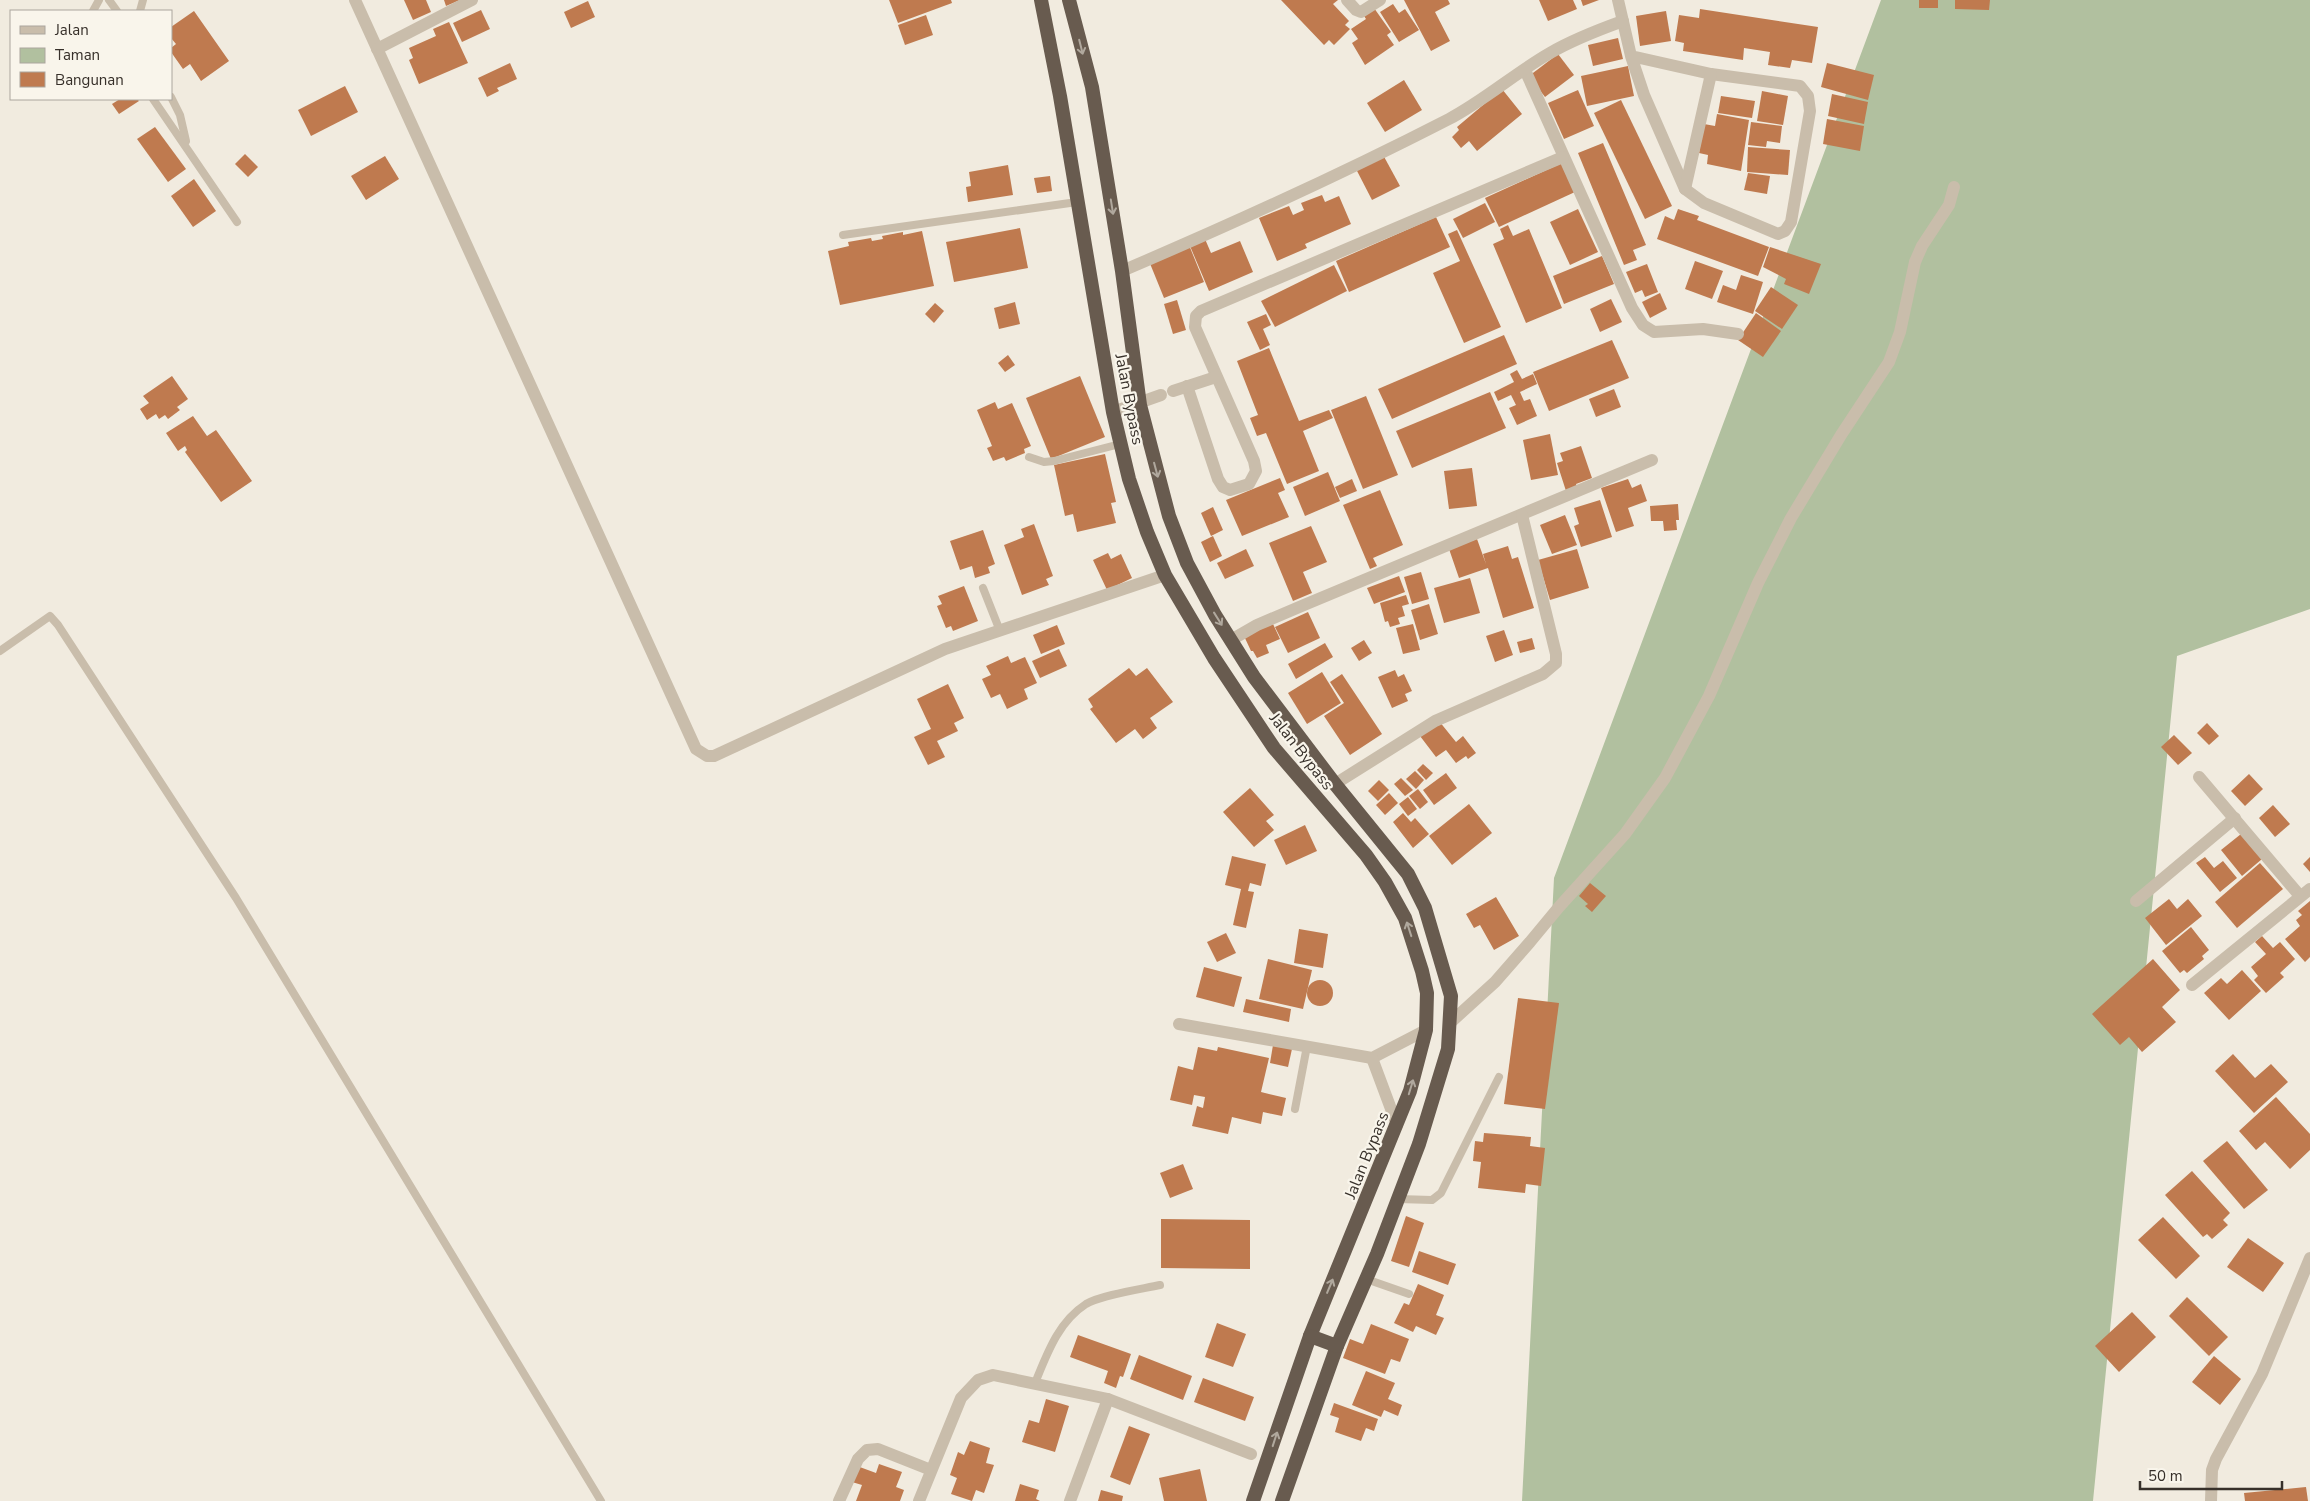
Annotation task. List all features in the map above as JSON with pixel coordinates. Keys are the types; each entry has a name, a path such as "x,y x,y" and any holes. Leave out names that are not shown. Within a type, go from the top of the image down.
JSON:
{"highway":[{"name":"Jalan Bypass","path":"1041,0 1060,96 1113,412 1120,444 1144,523 1165,575 1214,658 1274,748 1366,855 1386,882 1405,918 1427,993 1426,1030 1410,1090 1397,1126 1259,1457 1253,1501"},
{"name":"Jalan Bypass","path":"1069,0 1092,87 1122,272 1140,405 1169,516 1186,563 1254,677 1335,784 1408,874 1425,908 1445,970 1451,996 1448,1049 1438,1087 1398,1200 1337,1346 1282,1501"},
{"path":"1310,1336 1337,1346"}],"street":[{"path":"355,0 696,749 701,754 714,756 893,671 945,649 1165,575"},
{"path":"377,49 472,0"},
{"path":"1347,0 1356,10 1361,12 1380,0"},
{"path":"1618,0 1631,56 1644,95 1685,189 1704,203 1778,234 1785,231 1791,222 1810,110 1808,96 1800,86 1711,74 1631,56"},
{"path":"1122,272 1238,222 1450,118 1485,98 1525,70 1580,36 1623,21"},
{"path":"1525,70 1632,308 1648,331 1703,328 1738,334"},
{"path":"1685,189 1711,74"},
{"path":"1187,386 1218,479 1223,487 1230,490 1249,484 1256,471 1254,461 1195,327 1196,316 1202,311 1564,157"},
{"path":"1451,1022 1495,982 1625,834 1665,778 1710,696 1754,591 1791,518 1841,435 1890,362 1900,332 1915,262 1922,246 1949,205 1954,187"},
{"path":"1113,412 1140,405 1167,393 1216,377"},
{"path":"1231,640 1257,625 1296,608 1652,460"},
{"path":"1335,784 1435,721 1543,674 1556,663 1556,654 1522,515"},
{"path":"2192,985 2305,893 2198,777"},
{"path":"2136,901 2235,818"},
{"path":"1179,1024 1372,1058 1426,1030"},
{"path":"1372,1058 1397,1126"},
{"path":"2211,1501 2212,1470 2216,1458 2262,1374 2310,1258"},
{"path":"919,1501 962,1398 978,1380 993,1375 1108,1399 1259,1457"},
{"path":"1070,1501 1108,1399"},
{"path":"839,1501 858,1459 868,1450 878,1449 931,1470"}],"lane":[{"path":"172,99 180,114 187,146"},
{"path":"154,100 187,146 237,222"},
{"path":"843,235 1077,202"},
{"path":"1029,457 1044,462 1054,461 1120,444"},
{"path":"983,588 1000,631"},
{"path":"0,651 50,616 58,625 236,898 601,1501"},
{"path":"1295,1109 1307,1046"},
{"path":"1398,1200 1432,1200 1441,1193 1499,1077"},
{"path":"1366,1279 1409,1294"},
{"path":"1035,1384 1058,1333 1067,1319 1087,1303 1160,1285"}],"green space":[{"path":"1881,0 2310,0 2310,609 2177,656 2093,1501 1522,1501 1554,878"}],"building":[{"path":"404,0 426,0 431,12 413,20"},
{"path":"444,0 460,0 446,6"},
{"path":"889,0 951,0 952,3 898,23"},
{"path":"1281,0 1338,0 1333,4 1349,21 1345,25 1350,29 1334,45 1329,40 1324,45"},
{"path":"1404,0 1448,0 1450,4 1435,12 1450,41 1431,51"},
{"path":"1539,0 1573,0 1577,9 1548,21"},
{"path":"1581,0 1599,0 1583,6"},
{"path":"1919,0 1938,0 1938,8 1919,8"},
{"path":"1955,0 1990,0 1989,10 1955,9"},
{"path":"588,1 595,17 571,28 564,12"},
{"path":"1393,4 1399,13 1405,9 1419,30 1399,42 1380,12"},
{"path":"1374,8 1391,32 1387,35 1394,45 1365,65 1352,43 1358,39 1351,29 1366,19 1364,16"},
{"path":"1700,9 1818,27 1812,63 1792,60 1790,68 1768,65 1770,52 1744,48 1743,60 1683,51 1684,43 1675,41 1679,15 1699,18"},
{"path":"481,10 490,29 462,42 453,23"},
{"path":"194,11 229,61 201,81 190,64 183,69 172,53 172,47 176,44 172,39 172,26"},
{"path":"1666,11 1671,41 1640,46 1636,16"},
{"path":"926,15 933,35 905,45 898,25"},
{"path":"449,22 468,63 419,84 409,60 413,58 409,48 436,36 433,29"},
{"path":"1618,38 1623,59 1593,66 1588,45"},
{"path":"1558,54 1574,75 1545,97 1529,76"},
{"path":"510,63 517,79 497,88 499,91 487,97 478,78"},
{"path":"1827,63 1874,75 1868,100 1821,87"},
{"path":"1628,66 1634,96 1587,106 1581,76"},
{"path":"1404,80 1422,110 1385,132 1367,103"},
{"path":"345,86 358,112 311,136 298,110"},
{"path":"1502,89 1522,114 1477,151 1469,141 1461,148 1452,137 1459,130 1457,127"},
{"path":"1578,90 1594,126 1564,139 1548,103"},
{"path":"1762,91 1788,96 1783,125 1757,121"},
{"path":"1832,94 1868,102 1864,124 1828,116"},
{"path":"1721,96 1755,101 1752,118 1718,113"},
{"path":"118,100 139,101 119,114 112,104"},
{"path":"1621,100 1672,206 1645,219 1594,113"},
{"path":"1717,114 1749,120 1741,171 1707,164 1708,155 1699,153 1704,124 1715,126"},
{"path":"1827,119 1864,126 1860,151 1823,144"},
{"path":"1751,122 1782,126 1780,143 1767,141 1766,147 1748,145"},
{"path":"155,127 186,169 168,182 137,139"},
{"path":"1603,143 1646,245 1633,250 1637,260 1624,265 1578,153"},
{"path":"1748,147 1790,150 1788,175 1747,172"},
{"path":"1382,153 1400,186 1372,200 1355,167"},
{"path":"245,154 258,167 248,177 235,164"},
{"path":"385,156 399,179 366,200 351,176"},
{"path":"1562,163 1575,192 1499,227 1485,198"},
{"path":"1008,165 1013,195 968,202 966,187 971,186 969,172"},
{"path":"1748,173 1770,176 1767,194 1744,190"},
{"path":"1050,176 1052,191 1037,193 1034,178"},
{"path":"194,179 216,211 193,227 171,196"},
{"path":"1322,195 1325,202 1339,196 1351,224 1305,244 1307,248 1277,261 1259,218 1289,206 1293,215 1304,210 1301,203"},
{"path":"1485,203 1495,222 1463,238 1453,219"},
{"path":"1578,209 1598,252 1570,265 1550,222"},
{"path":"1678,209 1699,216 1697,220 1769,247 1758,276 1657,239 1665,216 1674,220"},
{"path":"1436,217 1450,247 1349,292 1336,261"},
{"path":"1508,225 1513,236 1529,229 1562,308 1526,323 1493,244 1504,239 1500,229"},
{"path":"1020,228 1028,268 954,282 946,242"},
{"path":"1457,230 1501,327 1464,343 1433,273 1460,261 1448,234"},
{"path":"922,231 934,286 840,305 828,251 849,246 848,242 871,238 872,241 883,239 882,236 903,232 903,235"},
{"path":"1205,239 1211,253 1240,241 1253,272 1209,291 1190,246"},
{"path":"1189,245 1204,282 1164,298 1149,261"},
{"path":"1770,247 1821,264 1809,294 1784,284 1786,279 1763,267"},
{"path":"1602,256 1614,284 1564,304 1553,276"},
{"path":"1695,261 1723,271 1712,299 1685,289"},
{"path":"1647,264 1658,292 1645,297 1642,290 1635,293 1626,272"},
{"path":"1334,265 1347,291 1275,327 1261,301"},
{"path":"1741,275 1763,282 1753,314 1717,302 1723,285 1736,290"},
{"path":"1771,287 1798,305 1782,329 1755,311"},
{"path":"1660,293 1667,309 1650,318 1642,302"},
{"path":"1611,299 1622,322 1600,332 1590,309"},
{"path":"1177,300 1186,330 1173,334 1164,304"},
{"path":"1015,302 1020,324 999,329 994,308"},
{"path":"935,303 944,311 934,323 925,314"},
{"path":"1756,313 1781,331 1763,357 1738,340"},
{"path":"1266,314 1271,325 1263,329 1270,345 1260,350 1247,322"},
{"path":"1504,335 1517,364 1392,419 1378,389"},
{"path":"1612,340 1629,378 1549,411 1533,372"},
{"path":"1269,348 1299,421 1329,410 1333,418 1303,431 1319,471 1287,484 1266,433 1257,436 1250,418 1258,415 1237,361"},
{"path":"1008,355 1015,365 1005,372 998,363"},
{"path":"1517,370 1522,379 1533,374 1537,384 1520,392 1524,401 1530,399 1537,416 1517,425 1509,408 1516,405 1511,395 1498,401 1494,392 1514,382 1510,374"},
{"path":"172,376 188,399 177,407 180,410 168,419 165,415 159,419 156,414 147,420 140,409 149,403 143,396"},
{"path":"1080,376 1105,437 1051,459 1026,398"},
{"path":"1614,389 1621,407 1596,417 1589,399"},
{"path":"1490,392 1506,428 1412,468 1396,431"},
{"path":"1366,396 1398,475 1363,489 1331,410"},
{"path":"995,402 998,409 1012,403 1031,446 1024,449 1025,453 1006,461 1004,457 993,461 987,448 992,446 977,410"},
{"path":"193,416 207,436 216,430 252,481 221,502 185,452 187,450 185,446 178,451 166,433"},
{"path":"1550,434 1558,475 1531,480 1523,440"},
{"path":"1581,446 1592,478 1576,484 1577,487 1566,491 1557,463 1563,461 1560,453"},
{"path":"1105,454 1116,502 1111,503 1116,523 1077,532 1073,514 1065,516 1054,465"},
{"path":"1472,468 1477,506 1449,509 1444,471"},
{"path":"1328,472 1340,501 1305,516 1293,487"},
{"path":"1280,478 1285,490 1278,493 1289,517 1242,536 1226,500"},
{"path":"1352,479 1357,491 1340,498 1335,487"},
{"path":"1628,479 1632,488 1641,484 1647,501 1628,508 1634,526 1616,532 1601,488"},
{"path":"1380,490 1403,545 1373,558 1377,566 1370,569 1343,505"},
{"path":"1600,500 1612,537 1581,547 1574,526 1579,524 1574,508"},
{"path":"1678,504 1679,520 1676,520 1677,530 1664,531 1663,521 1651,521 1650,506"},
{"path":"1213,507 1223,530 1211,536 1201,513"},
{"path":"1565,515 1577,545 1552,554 1540,525"},
{"path":"1034,524 1053,576 1046,579 1049,585 1022,595 1004,545 1024,537 1021,529"},
{"path":"1311,526 1327,562 1303,572 1312,593 1293,601 1269,543"},
{"path":"983,530 995,564 988,567 990,573 975,578 972,566 960,570 950,541"},
{"path":"1213,536 1222,556 1210,562 1201,542"},
{"path":"1477,539 1486,564 1483,554 1508,546 1512,559 1518,557 1534,608 1503,618 1488,568 1459,578 1449,549"},
{"path":"1246,549 1254,566 1225,579 1217,563"},
{"path":"1577,549 1589,588 1550,600 1538,560"},
{"path":"1108,553 1111,559 1121,554 1132,578 1107,590 1093,560"},
{"path":"1421,572 1429,599 1412,604 1404,577"},
{"path":"1399,576 1405,592 1374,604 1367,588"},
{"path":"1470,578 1480,613 1444,623 1434,588"},
{"path":"964,586 978,621 953,631 951,626 946,628 937,606 942,604 938,596"},
{"path":"1406,595 1409,604 1402,606 1405,616 1398,618 1400,624 1390,627 1388,621 1385,622 1380,603"},
{"path":"1429,604 1438,634 1420,640 1411,610"},
{"path":"1308,612 1320,638 1288,653 1275,627"},
{"path":"1273,624 1280,639 1266,645 1269,653 1257,658 1253,651 1251,651 1244,636"},
{"path":"1413,624 1420,650 1403,654 1396,628"},
{"path":"1057,625 1065,644 1041,654 1033,635"},
{"path":"1504,630 1513,655 1495,662 1486,636"},
{"path":"1532,638 1535,649 1520,653 1517,642"},
{"path":"1364,640 1372,653 1359,661 1351,648"},
{"path":"1325,643 1333,657 1296,679 1288,664"},
{"path":"1059,649 1067,666 1040,678 1032,661"},
{"path":"1008,656 1011,663 1025,657 1037,683 1024,689 1028,699 1007,709 1000,694 991,698 982,679 991,675 986,666"},
{"path":"1129,668 1136,676 1147,668 1173,702 1150,718 1157,728 1143,739 1135,729 1116,743 1090,709 1093,707 1088,699"},
{"path":"1395,670 1398,677 1404,674 1412,691 1405,694 1408,701 1392,708 1378,677"},
{"path":"1322,672 1341,703 1307,724 1288,693"},
{"path":"1342,674 1382,734 1350,755 1324,716 1344,703 1330,682"},
{"path":"948,684 964,718 954,723 958,731 937,741 945,757 928,765 914,737 931,729 917,699"},
{"path":"1439,721 1456,742 1463,736 1476,753 1468,759 1466,756 1456,763 1446,750 1436,757 1420,736"},
{"path":"2207,723 2219,736 2209,745 2197,733"},
{"path":"2174,735 2192,753 2178,765 2161,747"},
{"path":"1423,764 1433,773 1426,780 1417,770"},
{"path":"1415,771 1424,780 1416,789 1406,779"},
{"path":"1446,773 1457,788 1434,805 1423,790"},
{"path":"2249,774 2263,789 2245,806 2231,791"},
{"path":"1401,778 1413,790 1405,796 1394,784"},
{"path":"1379,780 1389,790 1378,801 1368,791"},
{"path":"1250,788 1274,815 1266,821 1274,830 1254,847 1223,812"},
{"path":"1418,789 1428,802 1420,809 1409,796"},
{"path":"1389,793 1398,803 1385,815 1376,805"},
{"path":"1408,797 1417,809 1408,816 1399,804"},
{"path":"1469,804 1492,833 1452,865 1429,836"},
{"path":"2273,805 2290,824 2275,837 2259,818"},
{"path":"1403,813 1411,822 1415,818 1429,834 1413,848 1393,822"},
{"path":"1305,825 1317,851 1286,865 1274,840"},
{"path":"2241,834 2262,859 2242,876 2221,850"},
{"path":"1232,856 1266,864 1261,886 1250,883 1248,891 1254,892 1246,928 1233,925 1241,889 1225,885"},
{"path":"2205,857 2214,868 2223,861 2237,878 2220,892 2196,863"},
{"path":"2310,857 2310,872 2303,864"},
{"path":"2260,863 2283,889 2237,928 2215,902"},
{"path":"1590,883 1606,896 1592,912 1585,906 1588,904 1579,896"},
{"path":"1496,897 1519,936 1494,950 1480,925 1474,928 1466,914"},
{"path":"2169,899 2177,909 2188,899 2202,916 2166,945 2145,918"},
{"path":"2310,901 2310,957 2305,962 2285,939 2300,926 2296,920 2302,915 2298,911"},
{"path":"2191,927 2209,950 2202,956 2204,959 2187,973 2184,970 2180,973 2162,951"},
{"path":"1299,929 1328,934 1323,968 1294,963"},
{"path":"1226,933 1236,953 1217,962 1207,942"},
{"path":"2262,936 2273,948 2280,942 2295,959 2280,973 2284,977 2266,993 2254,980 2258,976 2251,967 2266,954 2255,942"},
{"path":"1268,959 1312,970 1303,1009 1259,999"},
{"path":"2153,959 2180,990 2162,1007 2176,1022 2142,1052 2129,1037 2120,1045 2092,1014"},
{"path":"1204,967 1242,977 1234,1007 1196,997"},
{"path":"2242,970 2261,991 2229,1020 2204,993 2221,978 2227,984"},
{"path":"1320,980 1329,984 1333,993 1329,1002 1320,1006 1311,1002 1307,993 1311,984"},
{"path":"1518,998 1559,1003 1545,1109 1504,1104"},
{"path":"1246,999 1291,1009 1289,1022 1243,1012"},
{"path":"1273,1045 1292,1049 1288,1067 1270,1063"},
{"path":"1198,1047 1217,1051 1218,1047 1269,1058 1261,1092 1286,1098 1282,1116 1263,1112 1261,1124 1232,1117 1228,1134 1192,1126 1197,1106 1203,1108 1205,1097 1194,1095 1192,1105 1170,1100 1178,1066 1193,1070"},
{"path":"2233,1054 2255,1078 2271,1064 2288,1082 2254,1113 2215,1071"},
{"path":"2276,1097 2310,1134 2310,1150 2290,1169 2265,1142 2256,1150 2239,1131"},
{"path":"1484,1133 1531,1137 1530,1146 1545,1148 1541,1186 1526,1184 1525,1193 1478,1188 1481,1162 1473,1161 1475,1141 1483,1142"},
{"path":"2227,1141 2268,1190 2244,1209 2203,1161"},
{"path":"1183,1164 1193,1189 1170,1198 1160,1173"},
{"path":"2192,1171 2230,1213 2223,1220 2228,1225 2212,1239 2207,1234 2203,1237 2165,1195"},
{"path":"1406,1216 1424,1223 1409,1267 1391,1261"},
{"path":"2163,1217 2200,1256 2176,1279 2138,1240"},
{"path":"1161,1219 1250,1220 1250,1269 1161,1268"},
{"path":"2248,1238 2284,1263 2263,1292 2227,1267"},
{"path":"1419,1251 1456,1264 1448,1285 1412,1272"},
{"path":"1418,1284 1444,1295 1436,1315 1444,1318 1436,1335 1416,1326 1413,1332 1394,1323 1404,1303 1409,1305"},
{"path":"2187,1297 2228,1337 2209,1356 2169,1316"},
{"path":"2132,1312 2156,1337 2119,1372 2095,1346"},
{"path":"1217,1323 1246,1334 1233,1367 1205,1357"},
{"path":"1371,1324 1409,1339 1400,1362 1391,1359 1385,1374 1343,1358 1350,1339 1363,1344"},
{"path":"1078,1335 1131,1354 1123,1377 1120,1376 1116,1388 1104,1383 1108,1371 1070,1357"},
{"path":"1139,1355 1192,1376 1183,1400 1130,1379"},
{"path":"2214,1356 2241,1379 2220,1405 2192,1382"},
{"path":"1366,1371 1395,1383 1388,1399 1402,1405 1398,1416 1384,1410 1381,1417 1352,1405"},
{"path":"1203,1378 1254,1397 1245,1421 1194,1402"},
{"path":"1046,1399 1069,1406 1055,1452 1022,1442 1029,1420 1039,1423"},
{"path":"1334,1403 1378,1419 1374,1431 1366,1428 1361,1441 1335,1432 1339,1418 1330,1415"},
{"path":"1129,1426 1150,1434 1130,1485 1110,1477"},
{"path":"970,1441 990,1448 986,1463 994,1465 984,1493 976,1490 972,1501 951,1494 957,1478 950,1475 958,1452 964,1455"},
{"path":"879,1464 902,1472 896,1487 904,1490 900,1501 856,1501 862,1485 852,1482 857,1466 876,1473"},
{"path":"1200,1469 1207,1501 1164,1501 1159,1478"},
{"path":"1020,1484 1039,1490 1036,1499 1040,1501 1015,1501"},
{"path":"2306,1487 2308,1501 2245,1501 2244,1493"},
{"path":"1101,1490 1123,1496 1122,1501 1098,1501"}]}
